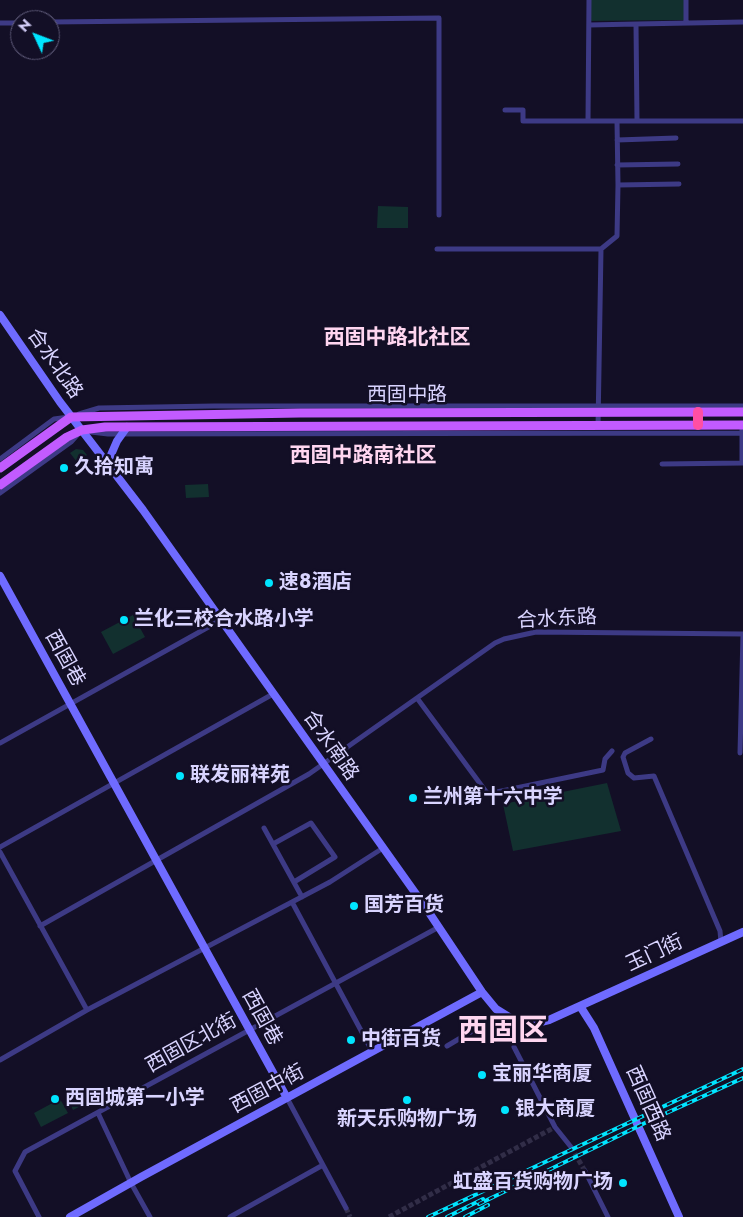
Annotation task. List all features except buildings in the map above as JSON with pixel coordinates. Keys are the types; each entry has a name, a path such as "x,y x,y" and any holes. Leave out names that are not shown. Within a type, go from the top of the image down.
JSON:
{"highway":[{"path":"698,412 698,425"}],"main road":[{"name":"西固中路","path":"71,416 597,409 743,412"},
{"path":"300,413 300,426"},
{"path":"0,468 71,416"},
{"name":"西固中路","path":"82,430 105,427 300,426 598,429 743,425"},
{"path":"0,485 67,437 82,430"}],"street":[{"path":"588,121 589,0"},
{"path":"686,0 686,23"},
{"path":"60,22 439,18 439,215"},
{"path":"589,24 743,22"},
{"path":"636,24 637,121"},
{"path":"505,110 524,110 523,121 743,121"},
{"path":"437,249 601,249 617,236 617,121"},
{"path":"617,140 676,138"},
{"path":"618,165 678,164"},
{"path":"618,185 679,184"},
{"path":"598,429 601,249"},
{"name":"合水北路","path":"0,315 82,430"},
{"path":"0,459 54,419 100,408 214,406 597,409 743,406"},
{"path":"662,464 742,463 743,425"},
{"path":"108,464 120,434 127,427"},
{"path":"0,493 71,442 82,430 120,434 598,429 743,433"},
{"name":"合水南路","path":"82,430 221,620 440,927 482,992 496,1009 509,1021 538,1023 580,1006"},
{"name":"西固巷","path":"0,576 346,1208"},
{"path":"0,743 221,620"},
{"name":"合水东路","path":"156,861 309,774 495,643 504,639 525,634 560,632 743,634"},
{"path":"740,753 743,634"},
{"path":"0,847 273,694"},
{"path":"417,698 487,793 603,770 605,759 612,751"},
{"path":"651,739 626,753 623,757 628,773 634,778 654,776 720,931 720,942"},
{"path":"273,844 311,823 335,857 294,882"},
{"path":"264,828 302,897"},
{"path":"0,1060 87,1010 330,882 382,848"},
{"path":"0,852 87,1010"},
{"path":"40,926 156,861"},
{"path":"292,902 372,1051"},
{"name":"西固区北街","path":"39,1217 15,1171 25,1152 440,927"},
{"name":"玉门街","path":"580,1006 743,932"},
{"name":"西固中街","path":"70,1217 482,992"},
{"name":"西固西路","path":"580,1006 594,1028 679,1217"},
{"path":"447,1046 479,1027"},
{"path":"514,1047 555,1127 571,1148"},
{"path":"98,1113 131,1183 150,1217"},
{"path":"230,1217 323,1165"},
{"path":"585,1172 608,1217"}],"green space":[{"path":"587,0 684,0 684,20 587,21"},
{"path":"378,206 408,207 408,228 377,228"},
{"path":"76,449 83,450 87,455 77,462 70,453"},
{"path":"208,484 209,497 186,498 185,485"},
{"path":"133,615 145,637 113,654 101,632"},
{"path":"607,783 621,831 513,851 503,804"},
{"path":"73,1092 81,1106 73,1110 66,1096"},
{"path":"60,1099 68,1113 41,1127 34,1113"}],"tunnel":[{"path":"389,1217 555,1127"},
{"path":"571,1147 585,1171"},
{"path":"346,1208 350,1217"}],"railway":[{"path":"428,1217 743,1069"},
{"path":"479,1204 649,1121 743,1078"},
{"path":"447,1217 483,1199"},
{"path":"465,1217 488,1205"}],"place":[{"name":"久拾知寓","path":"64,468"},
{"name":"速8酒店","path":"269,583"},
{"name":"兰化三校合水路小学","path":"124,620"},
{"name":"联发丽祥苑","path":"180,776"},
{"name":"兰州第十六中学","path":"413,798"},
{"name":"国芳百货","path":"354,906"},
{"name":"中街百货","path":"351,1040"},
{"name":"宝丽华商厦","path":"482,1075"},
{"name":"西固城第一小学","path":"55,1099"},
{"name":"新天乐购物广场","path":"407,1100"},
{"name":"银大商厦","path":"505,1110"},
{"name":"虹盛百货购物广场","path":"623,1183"}],"district":[{"name":"西固中路北社区","path":"397,339"},
{"name":"西固中路南社区","path":"363,457"},
{"name":"西固区","path":"503,1033"}]}
